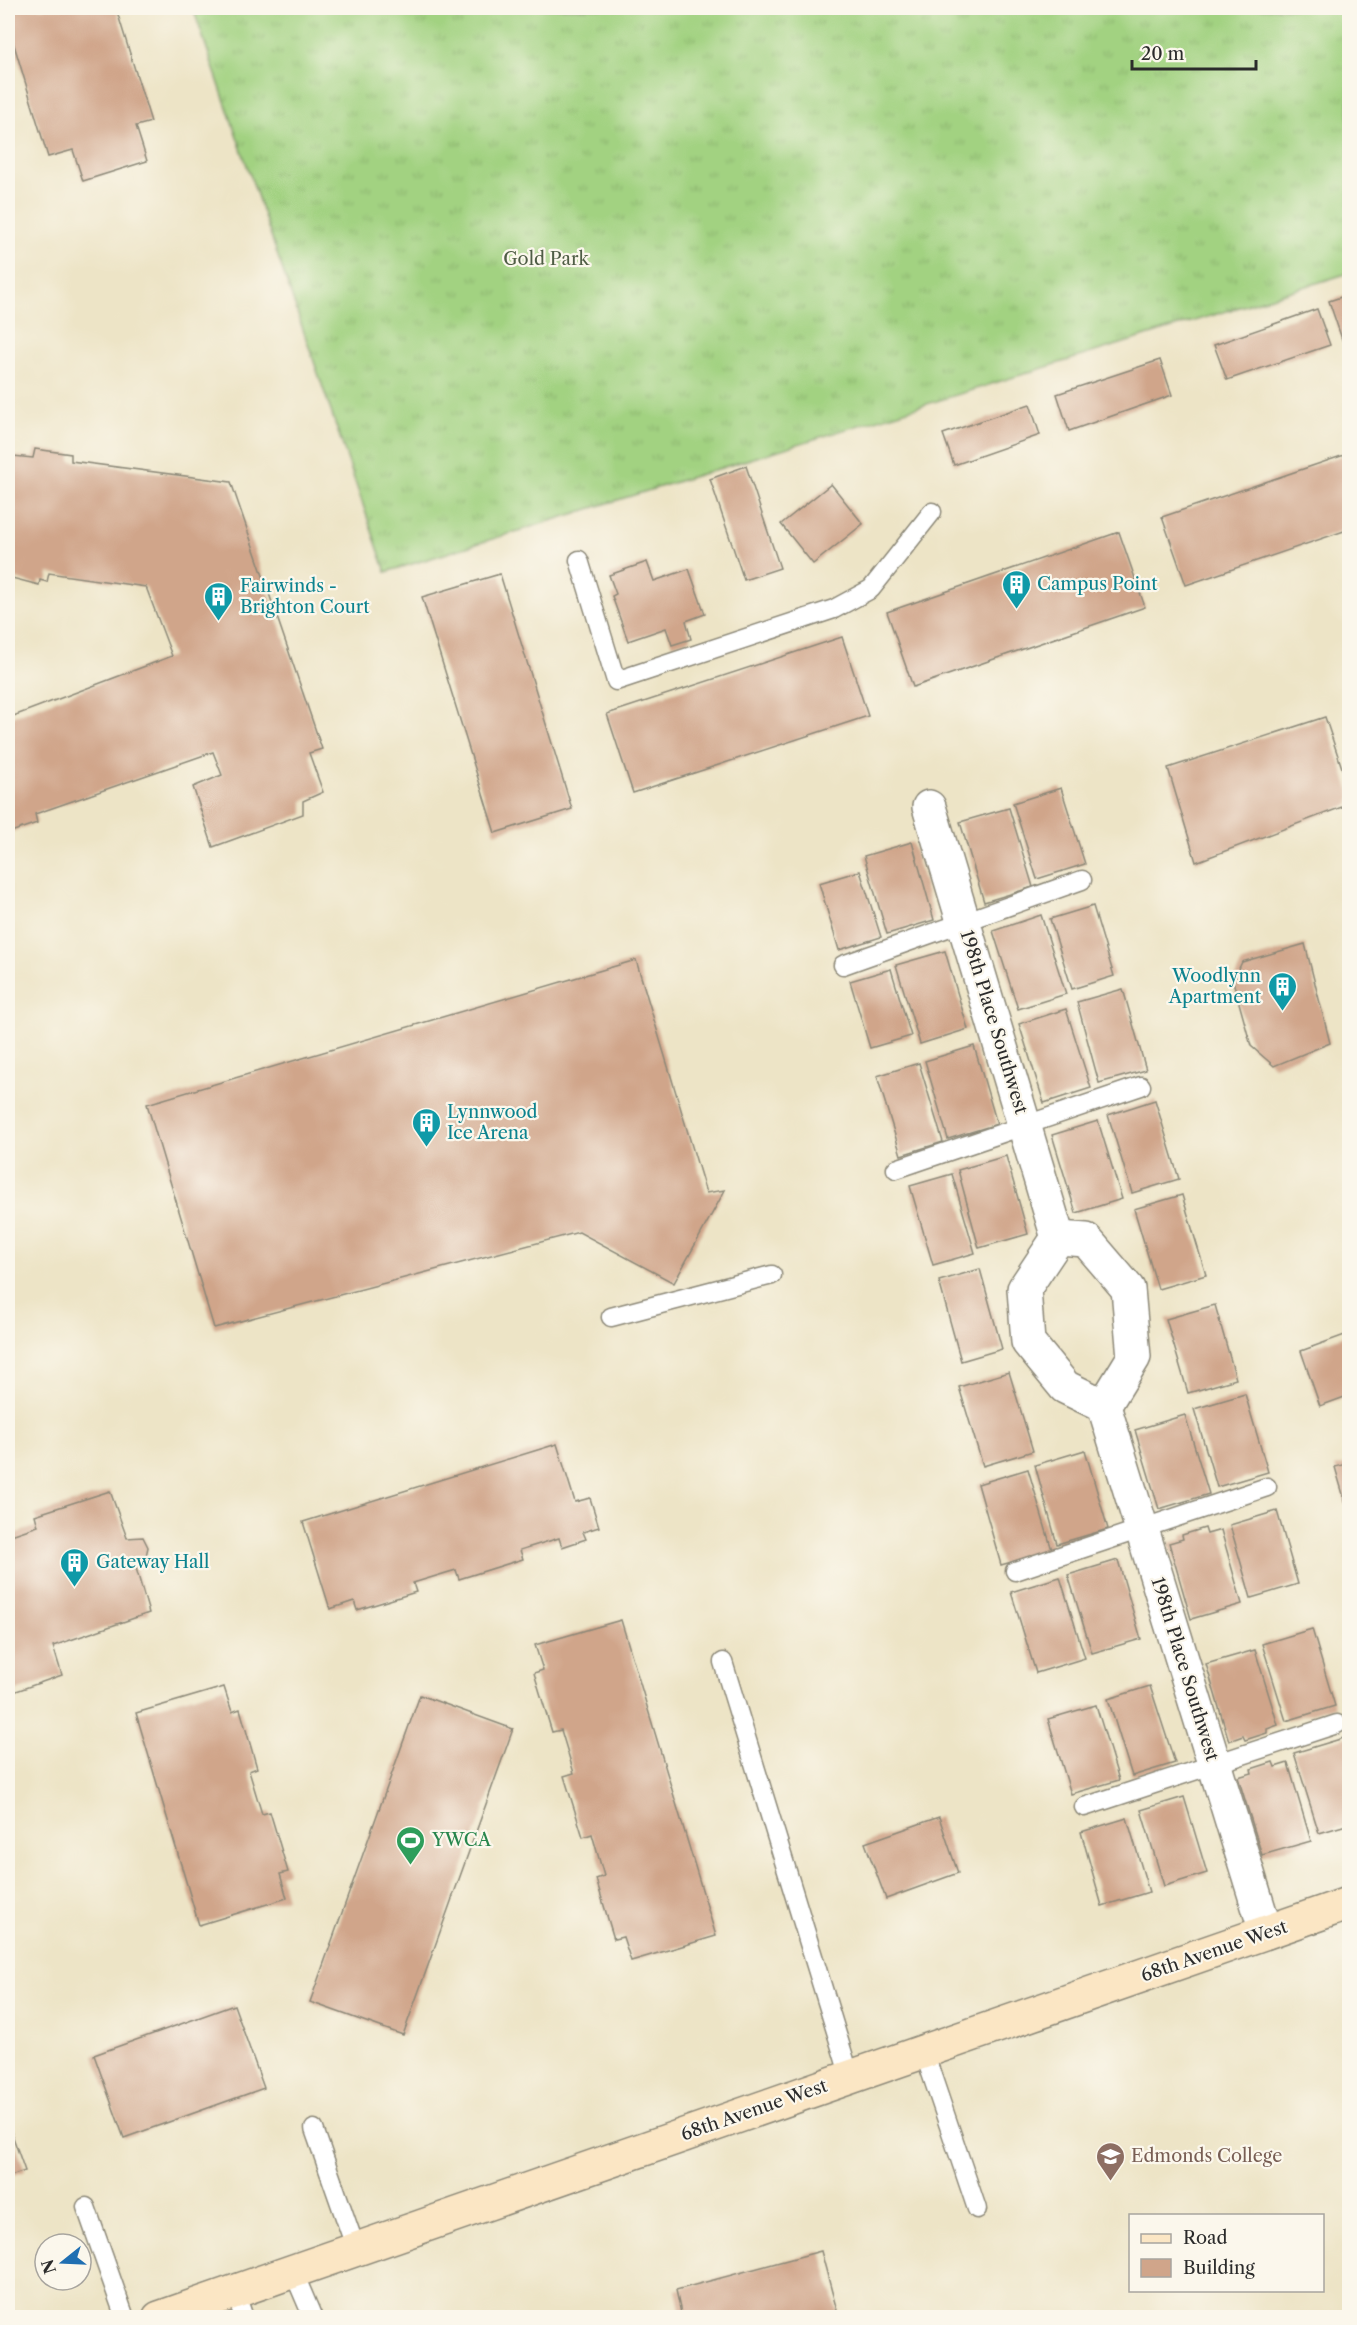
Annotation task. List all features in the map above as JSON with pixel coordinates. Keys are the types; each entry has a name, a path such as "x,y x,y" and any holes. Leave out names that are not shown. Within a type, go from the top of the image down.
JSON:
{"street":[{"name":"198th Place Southwest","path":"929,807 1058,1238"},
{"path":"1058,1238 1086,1240 1128,1288 1134,1357 1104,1406 1065,1388 1028,1342 1024,1289 1058,1238"},
{"name":"198th Place Southwest","path":"1104,1406 1266,1932"},
{"name":"68th Avenue West","path":"159,2318 239,2304 293,2271 1350,1903"}],"lane":[{"path":"579,560 616,681 834,609 871,589 932,512"},
{"path":"843,965 1082,880"},
{"path":"896,1169 1141,1086"},
{"path":"611,1317 772,1275"},
{"path":"1015,1571 1267,1487"},
{"path":"723,1662 850,2077"},
{"path":"1084,1807 1337,1724"},
{"path":"924,2052 977,2209"},
{"path":"314,2128 356,2249"},
{"path":"86,2207 124,2318"},
{"path":"293,2271 313,2318"}],"green space":[{"name":"Gold Park","path":"193,8 1349,8 1349,273 386,572"}],"building":[{"path":"8,8 116,8 151,122 136,126 147,161 83,181 73,150 48,157 8,25"},
{"path":"1350,294 1350,339 1343,342 1329,301"},
{"path":"1317,309 1330,345 1227,380 1214,345"},
{"path":"1160,360 1172,395 1069,431 1057,394"},
{"path":"1030,404 1040,435 954,465 943,434"},
{"name":"Fairwinds - Brighton Court","path":"35,449 71,454 71,461 231,482 322,749 309,753 323,792 303,801 303,814 213,847 193,787 222,775 213,752 35,814 37,823 8,833 8,718 172,656 146,587 49,573 47,582 40,580 39,585 8,577 8,488 13,456 33,458"},
{"name":"Campus Point","path":"1350,453 1350,529 1186,585 1162,517"},
{"path":"746,466 780,568 744,580 710,479"},
{"path":"831,484 863,524 813,564 781,524"},
{"name":"Campus Point","path":"1119,532 1145,607 913,687 887,612"},
{"path":"647,562 654,581 689,569 705,614 686,621 691,639 672,645 666,628 628,641 612,596 616,594 609,575"},
{"path":"500,574 572,809 495,833 422,597"},
{"path":"842,637 868,716 633,793 607,714"},
{"path":"1325,717 1350,792 1350,804 1196,862 1168,768"},
{"path":"1061,788 1085,864 1037,879 1013,803"},
{"path":"1009,808 1033,887 984,902 960,822"},
{"path":"912,842 934,920 887,934 864,856"},
{"path":"860,871 881,937 839,950 819,883"},
{"path":"1093,906 1114,976 1072,989 1050,919"},
{"path":"1041,915 1066,994 1018,1009 993,931"},
{"name":"Woodlynn Apartment","path":"1305,944 1330,1043 1274,1066 1251,1046 1233,981 1242,962"},
{"path":"945,951 968,1029 920,1044 896,965"},
{"name":"Lynnwood Ice Arena","path":"636,960 706,1193 725,1190 674,1283 579,1232 214,1328 147,1104"},
{"path":"891,969 911,1036 870,1048 850,981"},
{"path":"1123,989 1146,1070 1099,1083 1077,1002"},
{"path":"1066,1009 1091,1088 1044,1103 1019,1024"},
{"path":"974,1046 997,1124 948,1139 925,1061"},
{"path":"919,1063 943,1142 901,1155 877,1076"},
{"path":"1155,1100 1179,1179 1132,1193 1108,1115"},
{"path":"1098,1121 1122,1199 1076,1213 1052,1135"},
{"path":"1006,1156 1028,1234 979,1248 958,1170"},
{"path":"952,1174 975,1253 933,1265 910,1186"},
{"path":"1182,1195 1206,1275 1158,1289 1134,1209"},
{"path":"980,1269 1002,1349 961,1361 939,1281"},
{"path":"1215,1305 1236,1379 1188,1393 1166,1319"},
{"path":"1350,1333 1350,1395 1320,1406 1301,1351"},
{"path":"1009,1372 1033,1451 983,1466 959,1387"},
{"path":"1245,1394 1268,1472 1217,1487 1194,1409"},
{"path":"1185,1415 1209,1494 1159,1509 1135,1430"},
{"path":"557,1444 575,1502 590,1498 599,1527 583,1532 586,1539 562,1547 559,1538 520,1550 523,1559 459,1579 456,1570 413,1583 416,1592 357,1610 354,1601 330,1609 303,1522"},
{"path":"1085,1450 1108,1529 1057,1544 1035,1465"},
{"path":"1350,1463 1350,1515 1349,1515 1335,1467"},
{"path":"1028,1469 1052,1550 1001,1565 978,1484"},
{"name":"Gateway Hall","path":"110,1491 127,1538 143,1537 148,1547 146,1556 134,1561 149,1613 53,1646 62,1675 8,1694 8,1536 38,1526 35,1515"},
{"path":"1277,1511 1298,1584 1251,1598 1230,1525"},
{"path":"1205,1528 1207,1534 1221,1530 1242,1604 1191,1619 1169,1543 1183,1539 1182,1535"},
{"path":"1118,1560 1141,1639 1092,1653 1068,1575"},
{"path":"1060,1577 1085,1658 1036,1673 1011,1592"},
{"path":"621,1620 716,1936 631,1961 623,1937 614,1939 596,1879 604,1876 592,1834 583,1837 564,1776 574,1773 561,1730 552,1732 534,1673 543,1670 535,1645"},
{"path":"1312,1629 1335,1706 1286,1721 1262,1644"},
{"path":"1255,1650 1278,1725 1267,1729 1267,1733 1245,1740 1243,1736 1229,1741 1206,1664"},
{"path":"1150,1686 1175,1763 1132,1776 1108,1699"},
{"path":"224,1687 232,1712 240,1709 257,1768 249,1771 262,1814 270,1812 288,1872 280,1874 287,1898 199,1925 136,1713"},
{"name":"YWCA","path":"420,1695 513,1729 403,2035 310,2002"},
{"path":"1096,1705 1119,1780 1071,1794 1048,1719"},
{"path":"1347,1737 1350,1745 1350,1824 1319,1833 1294,1753"},
{"path":"1273,1762 1275,1767 1288,1763 1311,1841 1262,1855 1238,1777 1252,1773 1251,1769"},
{"path":"1184,1797 1207,1873 1164,1886 1141,1810"},
{"path":"939,1817 958,1873 886,1899 865,1843"},
{"path":"1127,1818 1149,1892 1102,1906 1081,1832"},
{"path":"234,2005 264,2088 124,2138 94,2055"},
{"path":"8,2123 25,2171 8,2177"},
{"path":"821,2251 839,2318 682,2318 676,2290"}],"place":[{"name":"Campus Point","path":"1016,610"},
{"name":"Fairwinds - Brighton Court","path":"219,622"},
{"name":"Woodlynn Apartment","path":"1282,1012"},
{"name":"Lynnwood Ice Arena","path":"426,1148"},
{"name":"Gateway Hall","path":"75,1588"},
{"name":"YWCA","path":"411,1866"},
{"name":"Edmonds College","path":"1110,2182"}]}
